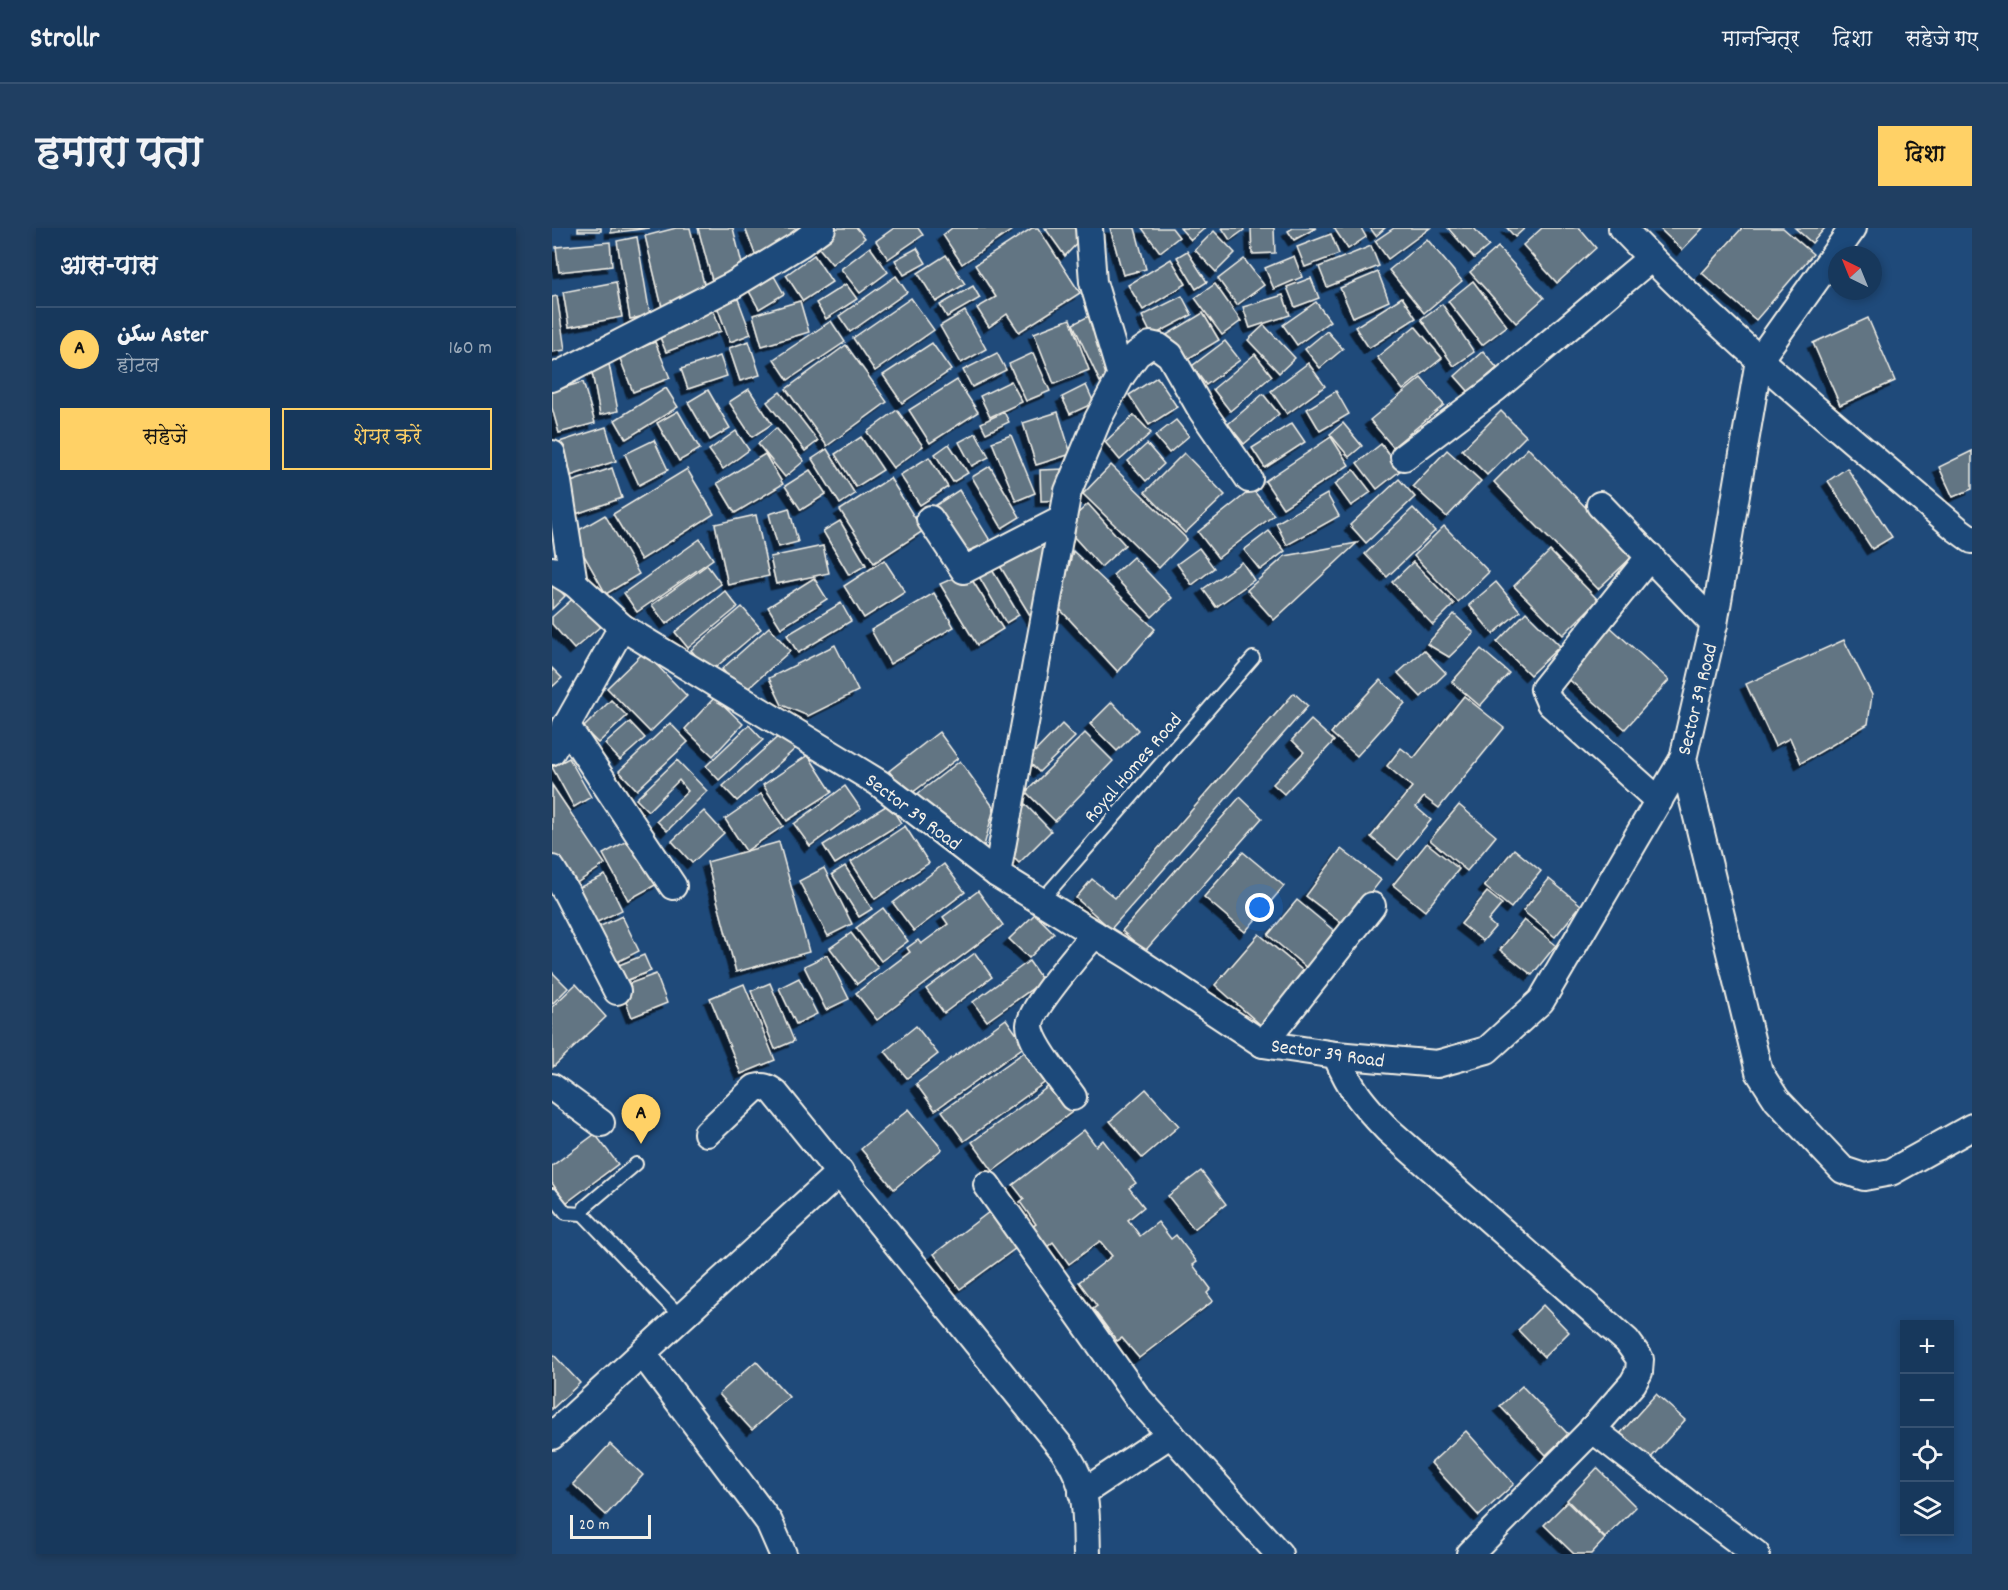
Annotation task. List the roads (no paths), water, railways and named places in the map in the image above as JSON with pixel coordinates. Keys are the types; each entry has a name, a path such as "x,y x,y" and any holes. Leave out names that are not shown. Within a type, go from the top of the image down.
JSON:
{"street":[{"path":"552,378 733,285 822,228"},
{"path":"1089,228 1093,282 1121,376"},
{"path":"1622,228 1759,360 1972,540"},
{"path":"1759,360 1853,228"},
{"path":"1404,457 1496,387 1651,258"},
{"path":"997,874 1068,491 1098,419 1121,376 1137,354 1150,345 1160,347 1170,355 1202,411 1249,479"},
{"name":"Sector 39 Road","path":"552,570 574,583 622,627 879,783 997,874 1263,1044 1336,1055 1437,1064 1487,1050 1541,1001 1683,759 1714,624 1759,360"},
{"path":"552,454 574,583"},
{"path":"1600,505 1714,624"},
{"path":"930,519 964,570 1063,519"},
{"path":"1650,556 1544,689 1550,704 1659,801"},
{"path":"552,751 622,627"},
{"path":"566,726 673,886"},
{"path":"1683,759 1760,1072 1777,1100 1843,1170 1864,1177 1891,1173 1972,1127"},
{"path":"552,869 617,991"},
{"path":"1263,1044 1372,906"},
{"path":"1073,1097 1037,1047 1030,1026 1036,1008 1094,934"},
{"path":"1336,1055 1348,1083 1363,1104 1388,1130 1618,1333 1640,1359 1639,1372 1633,1383 1592,1429 1470,1554"},
{"path":"707,1133 756,1088 762,1086 775,1093 1063,1449 1076,1472 1082,1493 1086,1516 1087,1554"},
{"path":"552,1087 601,1123"},
{"path":"552,1436 840,1172"},
{"path":"987,1185 1137,1397 1279,1554"},
{"path":"643,1354 768,1522 783,1554"},
{"path":"1592,1429 1756,1554"},
{"path":"1082,1493 1171,1434"}],"lane":[{"name":"Royal Homes Road","path":"1041,901 1253,658"},
{"path":"583,1214 585,1207 636,1164"},
{"path":"552,1196 566,1213 583,1214 681,1317"}],"place":[{"name":"سكن Aster","path":"641,1144"}]}
